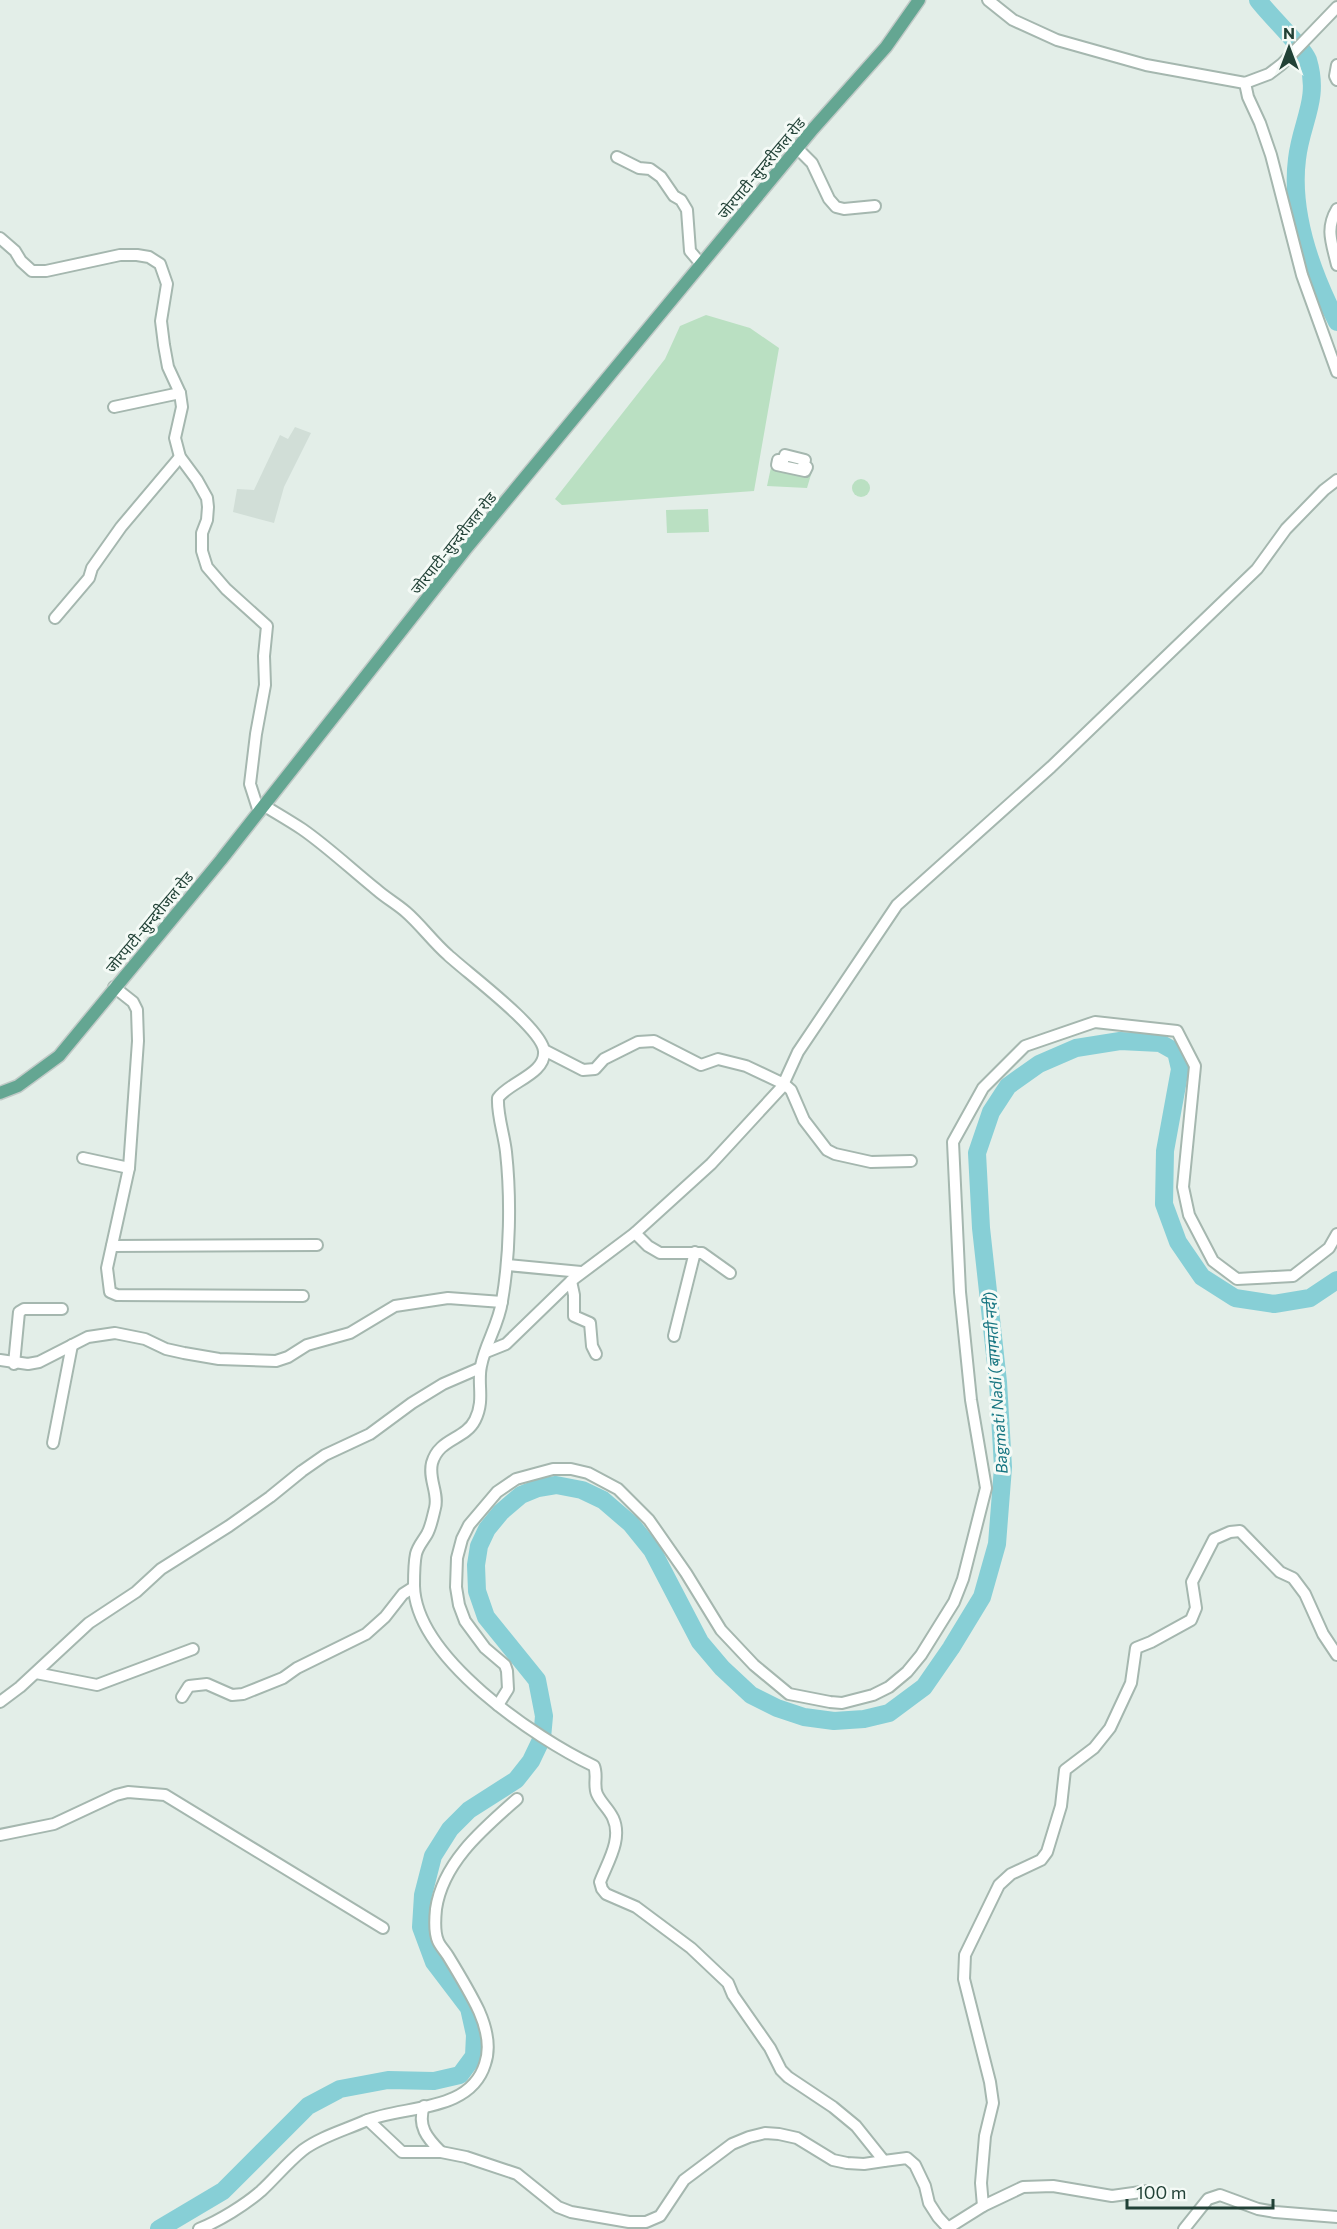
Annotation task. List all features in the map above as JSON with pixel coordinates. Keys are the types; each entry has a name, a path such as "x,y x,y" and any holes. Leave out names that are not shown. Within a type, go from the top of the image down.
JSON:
{"main road":[{"name":"जोरपाटी-सुन्दरीजल रोड","path":"0,1093 18,1086 59,1056 261,808 465,550 797,148 850,85 886,47 919,0"}],"street":[{"path":"988,0 1013,20 1057,40 1146,65 1245,83 1269,74 1282,64 1337,6"},
{"path":"1337,65 1335,76 1337,80"},
{"path":"1245,83 1248,98 1271,155 1302,275 1337,372"},
{"path":"797,148 812,163 829,199 836,207 844,209 875,206"},
{"path":"617,157 639,168 650,169 661,177 674,196 681,200 687,210 690,251 701,264"},
{"path":"1337,208 1329,223 1337,265"},
{"path":"0,238 32,271 46,271 120,255 149,257 160,264 167,284 161,321 164,345 168,367 180,393 182,407 181,421 175,438 180,457 207,498 207,520 202,533 202,551 207,567 226,589 267,626 264,656 265,685 250,784 261,808 303,830 406,912 447,955 521,1020 540,1039 544,1050 543,1058 533,1072 507,1088 498,1098 506,1154 508,1199 507,1265 502,1302 480,1368 481,1396 475,1419 468,1430 442,1445 431,1464 435,1507 428,1533 416,1553 414,1587 420,1610 437,1642 474,1684 524,1725 594,1766 597,1795 613,1817 617,1829 616,1840 600,1882 602,1889 636,1907 692,1948 728,1983 733,1995 770,2048 781,2070 833,2106 856,2126 884,2161"},
{"path":"114,407 180,393"},
{"path":"55,618 89,578 92,568 121,526 180,457"},
{"path":"486,1352 506,1344 581,1272 635,1233 711,1164 784,1084 798,1052 897,905 1051,767 1257,568 1286,529 1337,480"},
{"path":"114,987 133,1002 137,1010 138,1041 129,1168 106,1277 110,1292 113,1294 303,1296"},
{"path":"498,1705 508,1689 507,1671 505,1665 484,1648 465,1621 456,1587 457,1558 469,1525 497,1492 516,1479 553,1469 571,1469 588,1473 618,1489 649,1520 722,1630 754,1665 789,1694 842,1703 873,1695 889,1687 907,1672 921,1655 954,1602 963,1579 986,1488 971,1400 960,1292 953,1142 983,1088 1025,1046 1095,1022 1177,1031 1196,1066 1183,1187 1189,1215 1213,1261 1237,1279 1293,1276 1329,1248 1337,1234"},
{"path":"544,1050 583,1070 595,1069 604,1059 638,1042 654,1041 701,1065 718,1059 746,1066 784,1084 791,1090 804,1120 827,1150 871,1162 911,1161"},
{"path":"83,1158 129,1168"},
{"path":"635,1233 648,1246 660,1253 702,1253 730,1273"},
{"path":"112,1246 317,1245"},
{"path":"675,1336 695,1252"},
{"path":"507,1265 581,1272"},
{"path":"571,1281 574,1316 590,1323 592,1346 596,1354"},
{"path":"0,1360 28,1365 39,1362 88,1336 115,1334 145,1339 166,1349 219,1359 276,1361 288,1357 307,1345 350,1333 395,1306 448,1298 502,1302"},
{"path":"14,1364 19,1312 24,1309 62,1309"},
{"path":"52,1443 72,1345"},
{"path":"0,1702 36,1673 89,1623 136,1592 161,1569 237,1520 325,1455 370,1434 412,1403 443,1384 480,1368"},
{"path":"983,2206 981,2183 985,2136 993,2103 990,2082 964,1979 965,1955 999,1885 1011,1874 1041,1860 1047,1852 1061,1806 1065,1770 1094,1748 1110,1728 1131,1683 1136,1648 1191,1620 1196,1608 1192,1582 1214,1539 1230,1532 1240,1531 1280,1572 1293,1578 1305,1594 1323,1634 1337,1655"},
{"path":"182,1697 189,1686 207,1684 232,1695 243,1694 283,1678 297,1668 366,1634 385,1617 402,1594 414,1587"},
{"path":"36,1673 97,1685 193,1649"},
{"path":"0,1835 54,1824 116,1795 128,1792 165,1795 382,1928"},
{"path":"199,2229 258,2194 304,2150 368,2120 453,2100 476,2084 486,2063 485,2024 476,2003 437,1939 435,1918 439,1893 449,1870 491,1822 518,1799"},
{"path":"424,2106 420,2117 423,2130 430,2142 441,2152"},
{"path":"368,2120 402,2152 441,2152 466,2157 517,2175 558,2207 571,2212 628,2222 646,2222 660,2216 684,2180 732,2144 765,2133 797,2138 832,2160 847,2163 864,2164 907,2158 915,2165 925,2186 929,2203 948,2228 983,2206 1031,2185 1053,2186 1112,2196 1148,2191"},
{"path":"1185,2229 1208,2199 1220,2195 1275,2212 1337,2217"}],"shaded area":[{"path":"295,427 311,433 284,487 274,523 233,512 237,489 254,490 280,435 288,439"}],"green space":[{"path":"706,315 750,328 779,348 754,491 562,505 555,499 665,359 680,326"},
{"path":"785,455 804,466 813,468 807,488 767,486 773,458 783,461"},
{"path":"861,479 867,482 870,488 867,494 861,497 855,494 852,488 855,482"},
{"path":"708,509 709,532 667,533 666,510"}],"waterway":[{"name":"Bagmati Nadi (बागमती नदी)","path":"1258,0 1308,60 1312,87 1297,159 1297,201 1305,243 1319,284 1337,322"},
{"name":"Bagmati Nadi (बागमती नदी)","path":"159,2229 223,2191 308,2106 340,2089 388,2080 434,2081 460,2075 474,2056 475,2035 469,2008 434,1962 421,1927 423,1895 433,1856 450,1829 469,1810 516,1780 531,1761 542,1738 544,1716 537,1680 486,1617 477,1591 476,1565 479,1546 487,1529 501,1512 521,1495 538,1488 556,1485 582,1490 603,1500 631,1524 652,1550 700,1642 722,1668 751,1695 777,1708 804,1717 834,1721 864,1719 889,1713 924,1687 982,1597 997,1544 1003,1467 998,1382 981,1228 977,1153 991,1112 1008,1086 1039,1064 1076,1048 1120,1041 1160,1043 1176,1052 1180,1069 1165,1151 1164,1204 1178,1242 1202,1277 1235,1298 1274,1304 1310,1298 1337,1280"}]}
